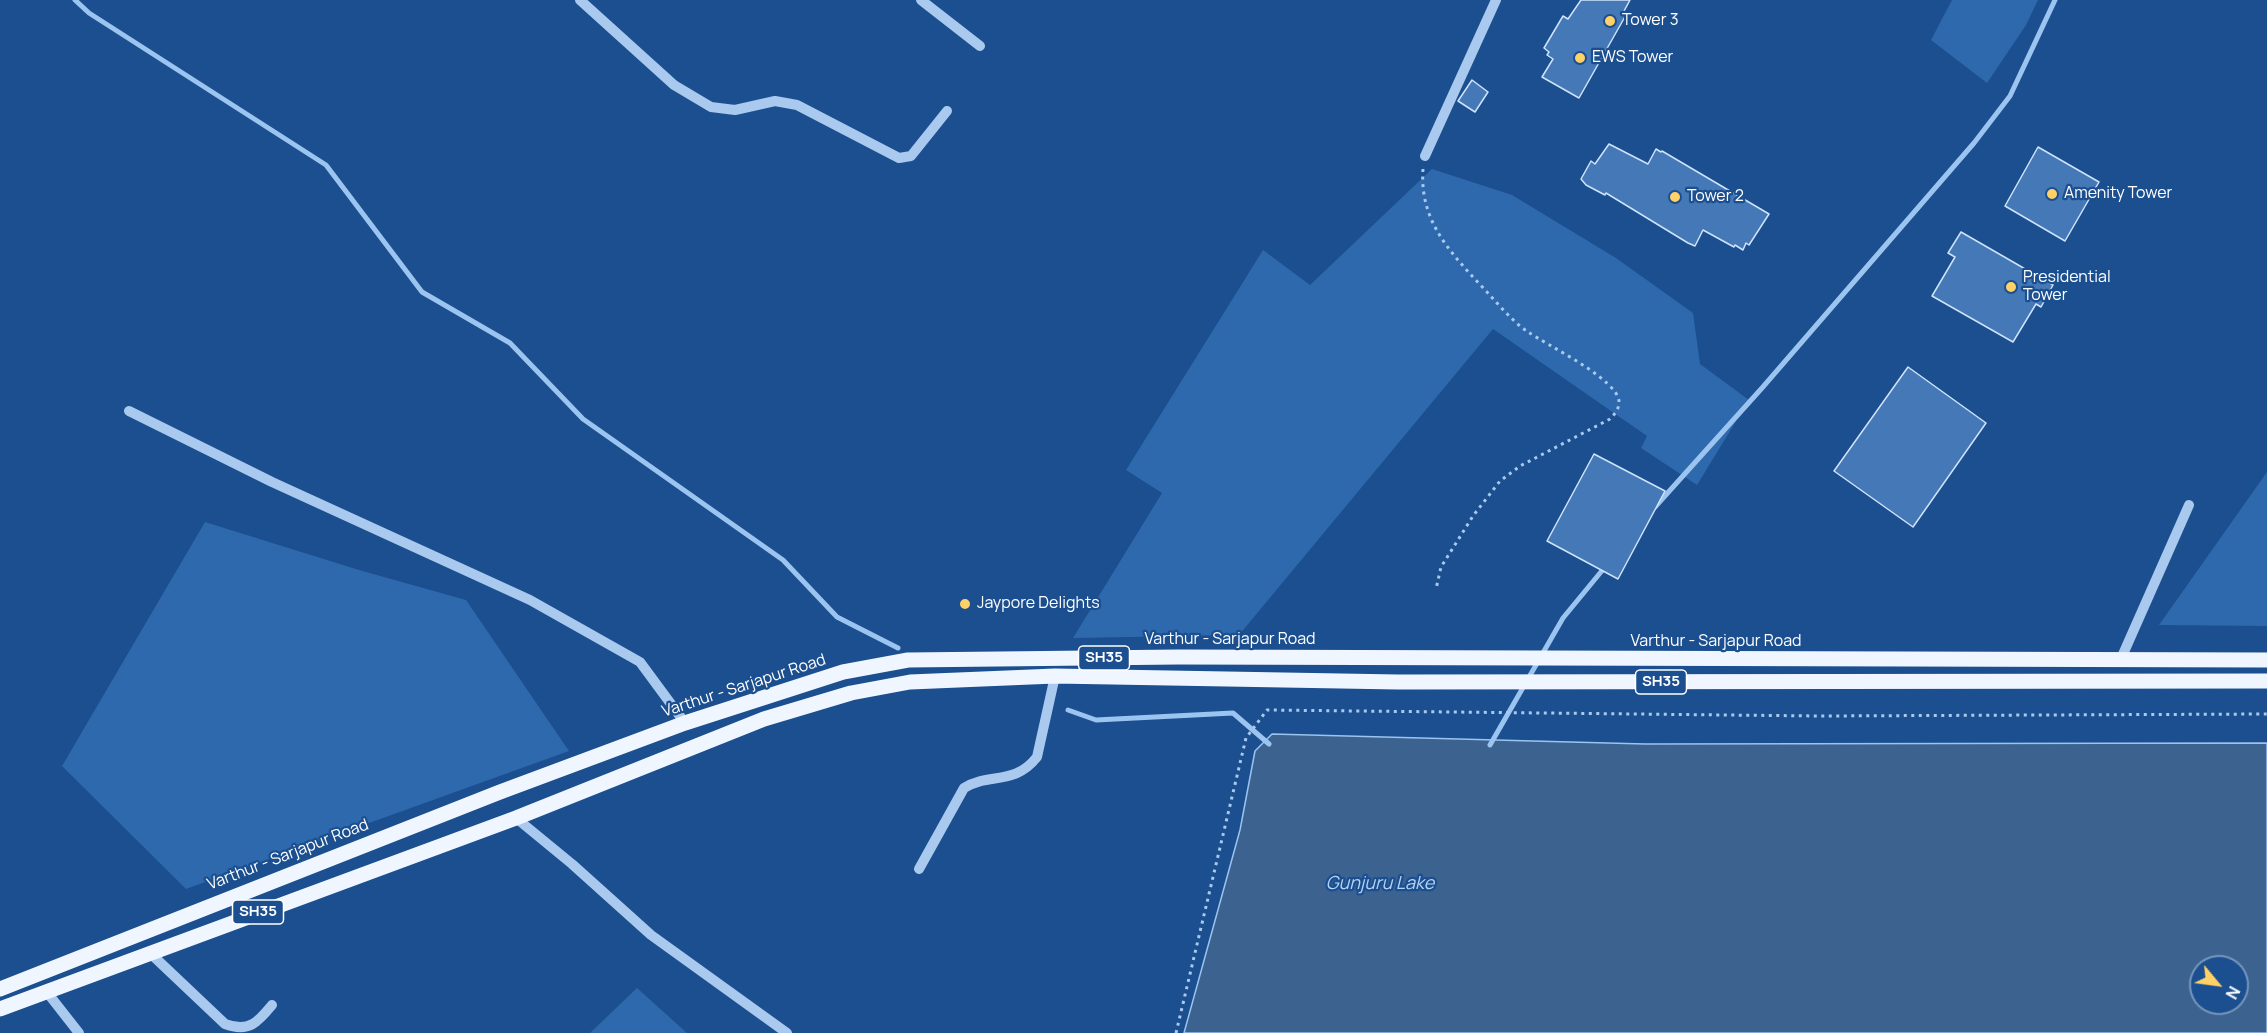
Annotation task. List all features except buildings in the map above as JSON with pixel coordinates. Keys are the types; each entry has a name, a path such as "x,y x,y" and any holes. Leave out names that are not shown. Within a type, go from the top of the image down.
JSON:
{"main road":[{"name":"Varthur - Sarjapur Road","path":"0,989 500,792 685,723 843,672 908,660 1179,657 2267,660"},
{"name":"SH35","path":"0,1009 148,952 516,818 764,719 851,693 910,682 1055,676 1398,682 2267,681"}],"street":[{"path":"580,0 674,85 711,107 735,110 775,101 797,105 899,158 911,156 947,111"},
{"path":"921,0 980,46"},
{"path":"1425,156 1495,0"},
{"path":"129,411 272,482 530,600 640,662 685,723"},
{"path":"2120,661 2189,505"},
{"path":"919,868 963,788 971,783 1019,774 1029,768 1037,757 1055,676"},
{"path":"516,818 572,864 651,935 787,1033"},
{"path":"148,952 225,1024 235,1030 246,1030 257,1023 272,1005"},
{"path":"46,991 80,1033"}],"path":[{"path":"1425,156 1422,187 1438,236 1448,250 1515,322 1602,379 1617,393 1619,403 1617,412 1610,419 1520,466 1500,481 1473,516 1441,567 1436,589"},
{"path":"1176,1033 1246,738 1267,710 1819,716 2267,714"}],"shaded area":[{"path":"1952,0 2038,0 2026,25 1987,83 1931,40"},
{"path":"1432,169 1512,195 1616,258 1693,313 1700,364 1749,400 1697,485 1641,448 1647,436 1493,329 1239,635 1073,638 1162,493 1126,470 1263,250 1310,285"},
{"path":"2267,472 2267,626 2159,625"},
{"path":"205,522 359,570 466,600 569,751 186,889 62,766"},
{"path":"637,988 687,1033 590,1033"}],"water":[{"name":"Gunjuru Lake","path":"1272,734 1645,744 2267,743 2267,1033 1184,1033 1240,830 1255,751"}],"waterway":[{"path":"75,0 89,13 326,165 422,292 510,343 583,419 783,560 837,617 898,648"},
{"path":"1655,507 1762,388 1974,143 2010,96 2055,0"},
{"path":"1490,745 1563,618 1605,567"},
{"path":"1068,710 1096,720 1233,713 1269,744"}],"place":[{"name":"Tower 3","path":"1610,21"},
{"name":"EWS Tower","path":"1580,58"},
{"name":"Amenity Tower","path":"2052,194"},
{"name":"Tower 2","path":"1675,197"},
{"name":"Presidential Tower","path":"2011,287"},
{"name":"Jaypore Delights","path":"965,604"}]}
